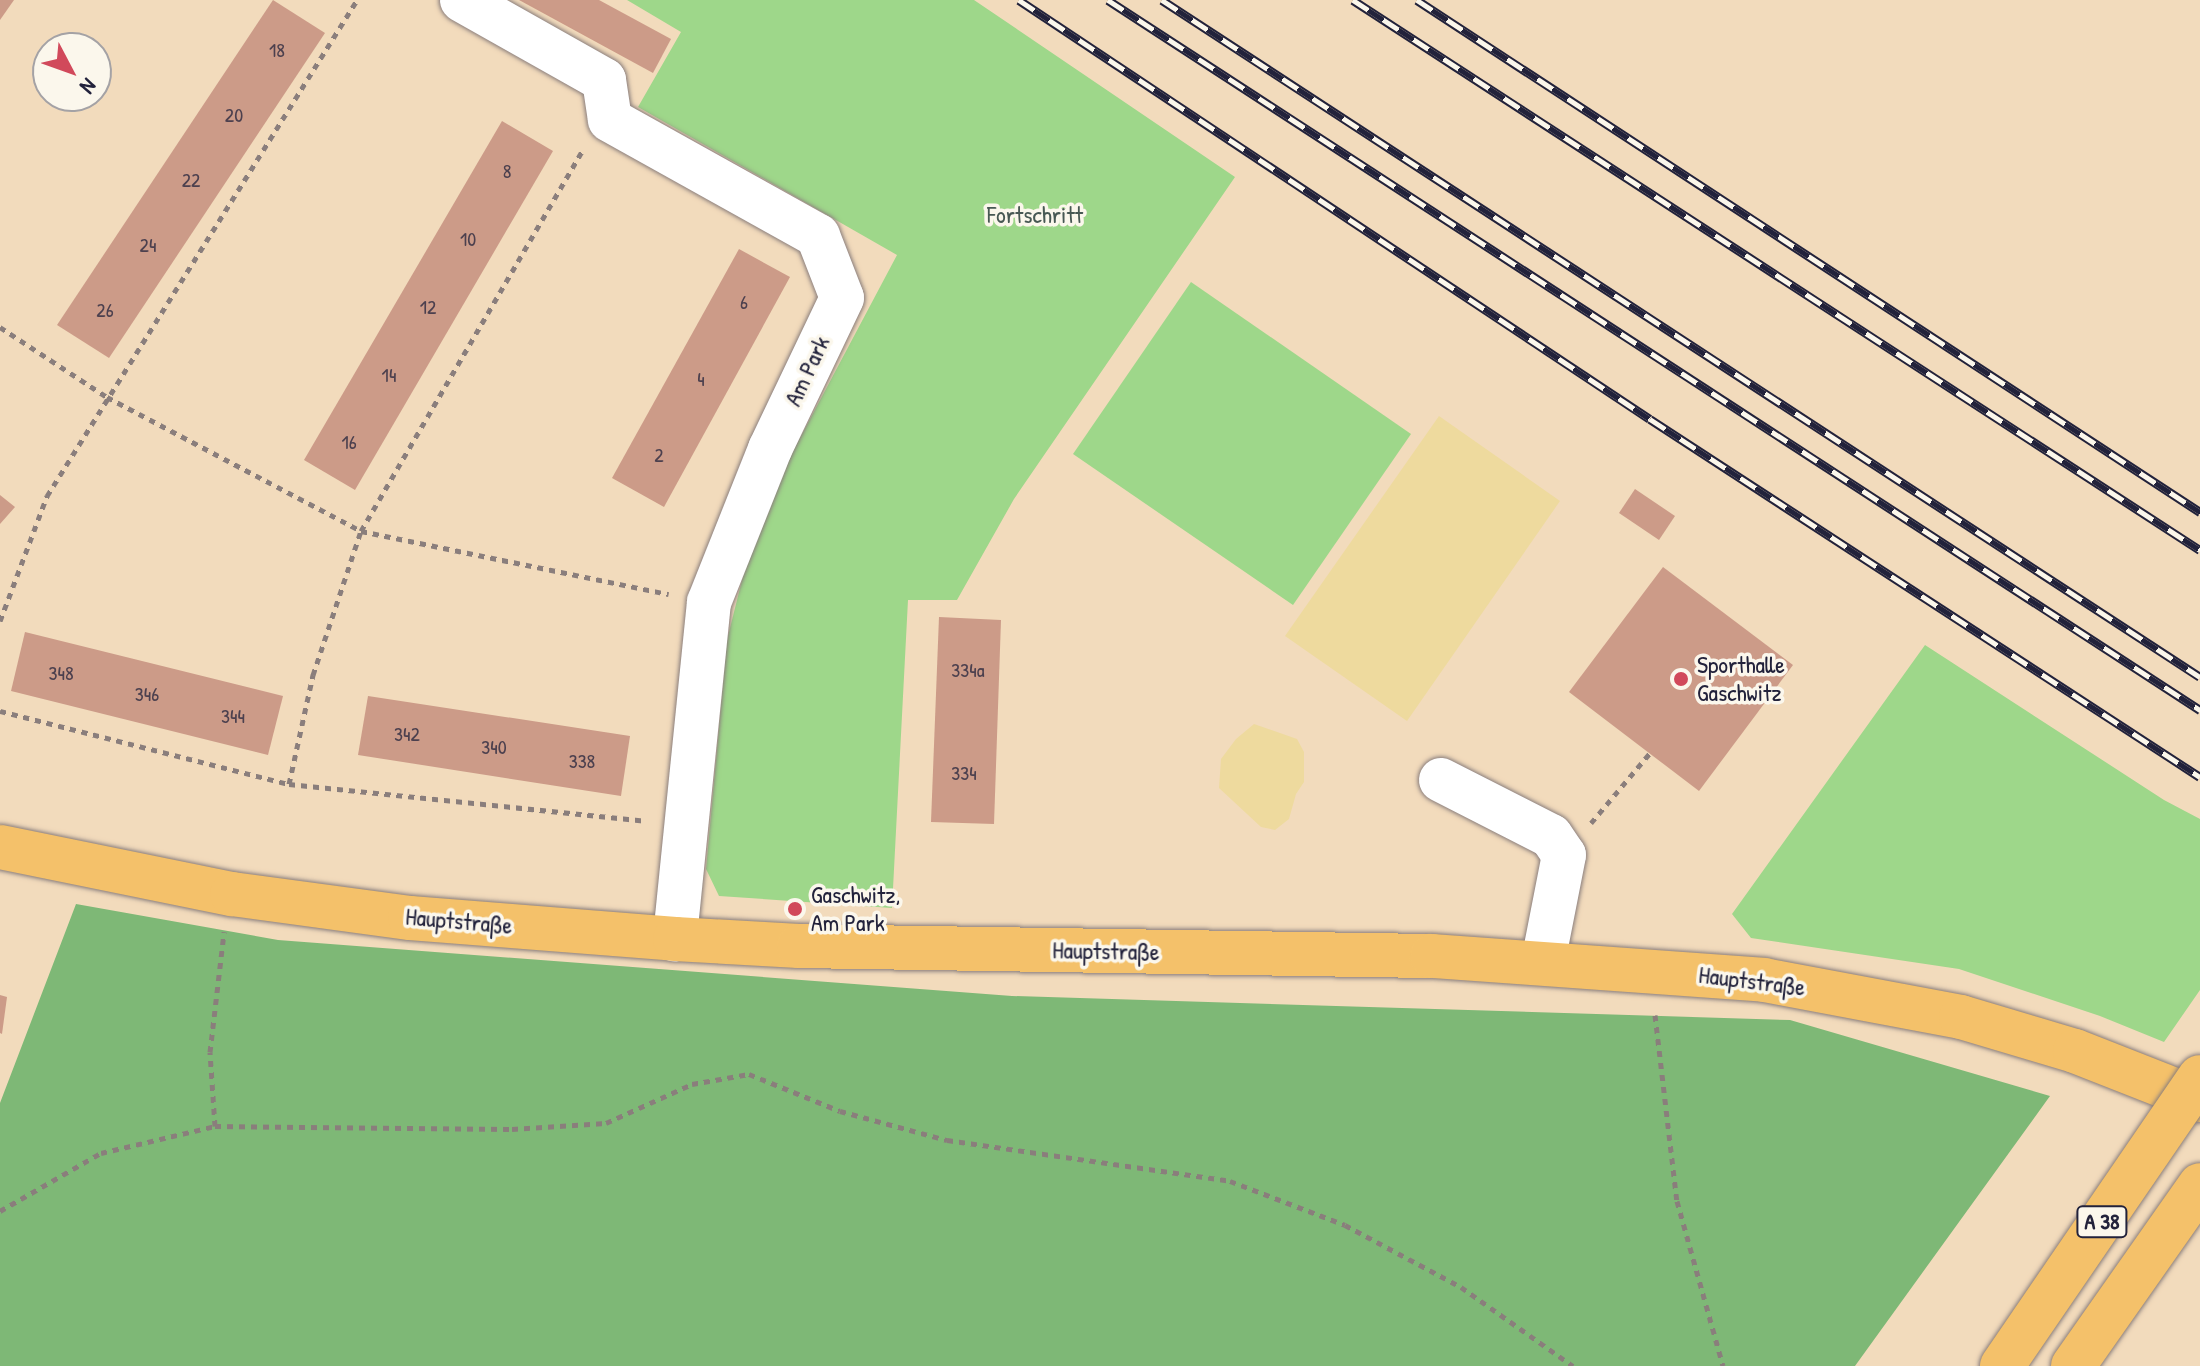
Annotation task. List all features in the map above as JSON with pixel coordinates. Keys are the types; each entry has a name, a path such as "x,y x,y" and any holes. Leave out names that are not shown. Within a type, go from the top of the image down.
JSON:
{"main road":[{"name":"Hauptstraße","path":"0,847 232,894 410,918 675,939 799,946 1432,956 1764,980 1961,1017 2075,1051 2200,1100"},
{"name":"A 38","path":"2002,1366 2200,1077"},
{"name":"A 38","path":"2073,1366 2200,1185"}],"street":[{"path":"462,0 604,80 610,120"},
{"name":"Am Park","path":"610,120 818,236 842,298 770,449 709,602 675,939"},
{"path":"1441,780 1551,836 1564,855 1543,962"}],"path":[{"path":"0,621 47,496 357,0"},
{"path":"289,784 313,675 361,531 588,139 610,120"},
{"path":"0,327 107,397 361,531 709,602"},
{"path":"0,711 289,784 686,825"},
{"path":"1564,855 1650,753"},
{"path":"215,1126 210,1052 232,894"},
{"path":"1650,970 1677,1201 1723,1366"},
{"path":"0,1211 101,1153 215,1126 512,1129 606,1123 692,1084 749,1074 840,1111 947,1140 1230,1181 1345,1225 1461,1287 1573,1366"}],"green space":[{"name":"Fortschritt","path":"627,0 974,0 1235,177 1014,499 957,600 908,600 892,908 719,896 706,869 727,640 746,564 784,468 897,255 638,107 681,32"},
{"path":"1191,282 1411,434 1293,605 1073,454"},
{"path":"1925,645 2164,800 2200,819 2200,990 2164,1042 2100,1016 1959,969 1751,938 1732,914"},
{"path":"76,904 278,940 1012,996 1790,1020 2050,1096 1855,1366 0,1366 0,1103"}],"sand":[{"path":"1439,416 1560,501 1407,721 1285,636"},
{"path":"1254,724 1297,739 1304,752 1304,782 1296,794 1289,819 1275,830 1261,827 1219,788 1221,759 1236,739"}],"building":[{"path":"0,0 14,0 0,20"},
{"path":"273,0 325,33 109,358 57,325"},
{"path":"519,0 599,0 671,39 653,73"},
{"path":"502,121 553,151 355,490 304,460"},
{"path":"739,249 790,277 664,507 612,478"},
{"path":"1635,489 1675,516 1659,540 1619,513"},
{"path":"0,495 15,507 0,524"},
{"name":"Sporthalle Gaschwitz","path":"1663,567 1793,665 1699,791 1569,692"},
{"path":"939,617 1001,620 994,824 931,822"},
{"path":"25,632 283,696 268,755 11,691"},
{"path":"368,696 630,736 621,796 358,755"},
{"path":"0,995 7,997 2,1034 0,1033"}],"railway":[{"path":"1019,0 1650,419 2200,777"},
{"path":"1108,0 2200,710"},
{"path":"1162,0 2200,677"},
{"path":"1353,0 2200,550"},
{"path":"1417,0 2200,512"}],"place":[{"name":"Sporthalle Gaschwitz","path":"1681,679"},
{"name":"Gaschwitz, Am Park","path":"795,909"}]}
